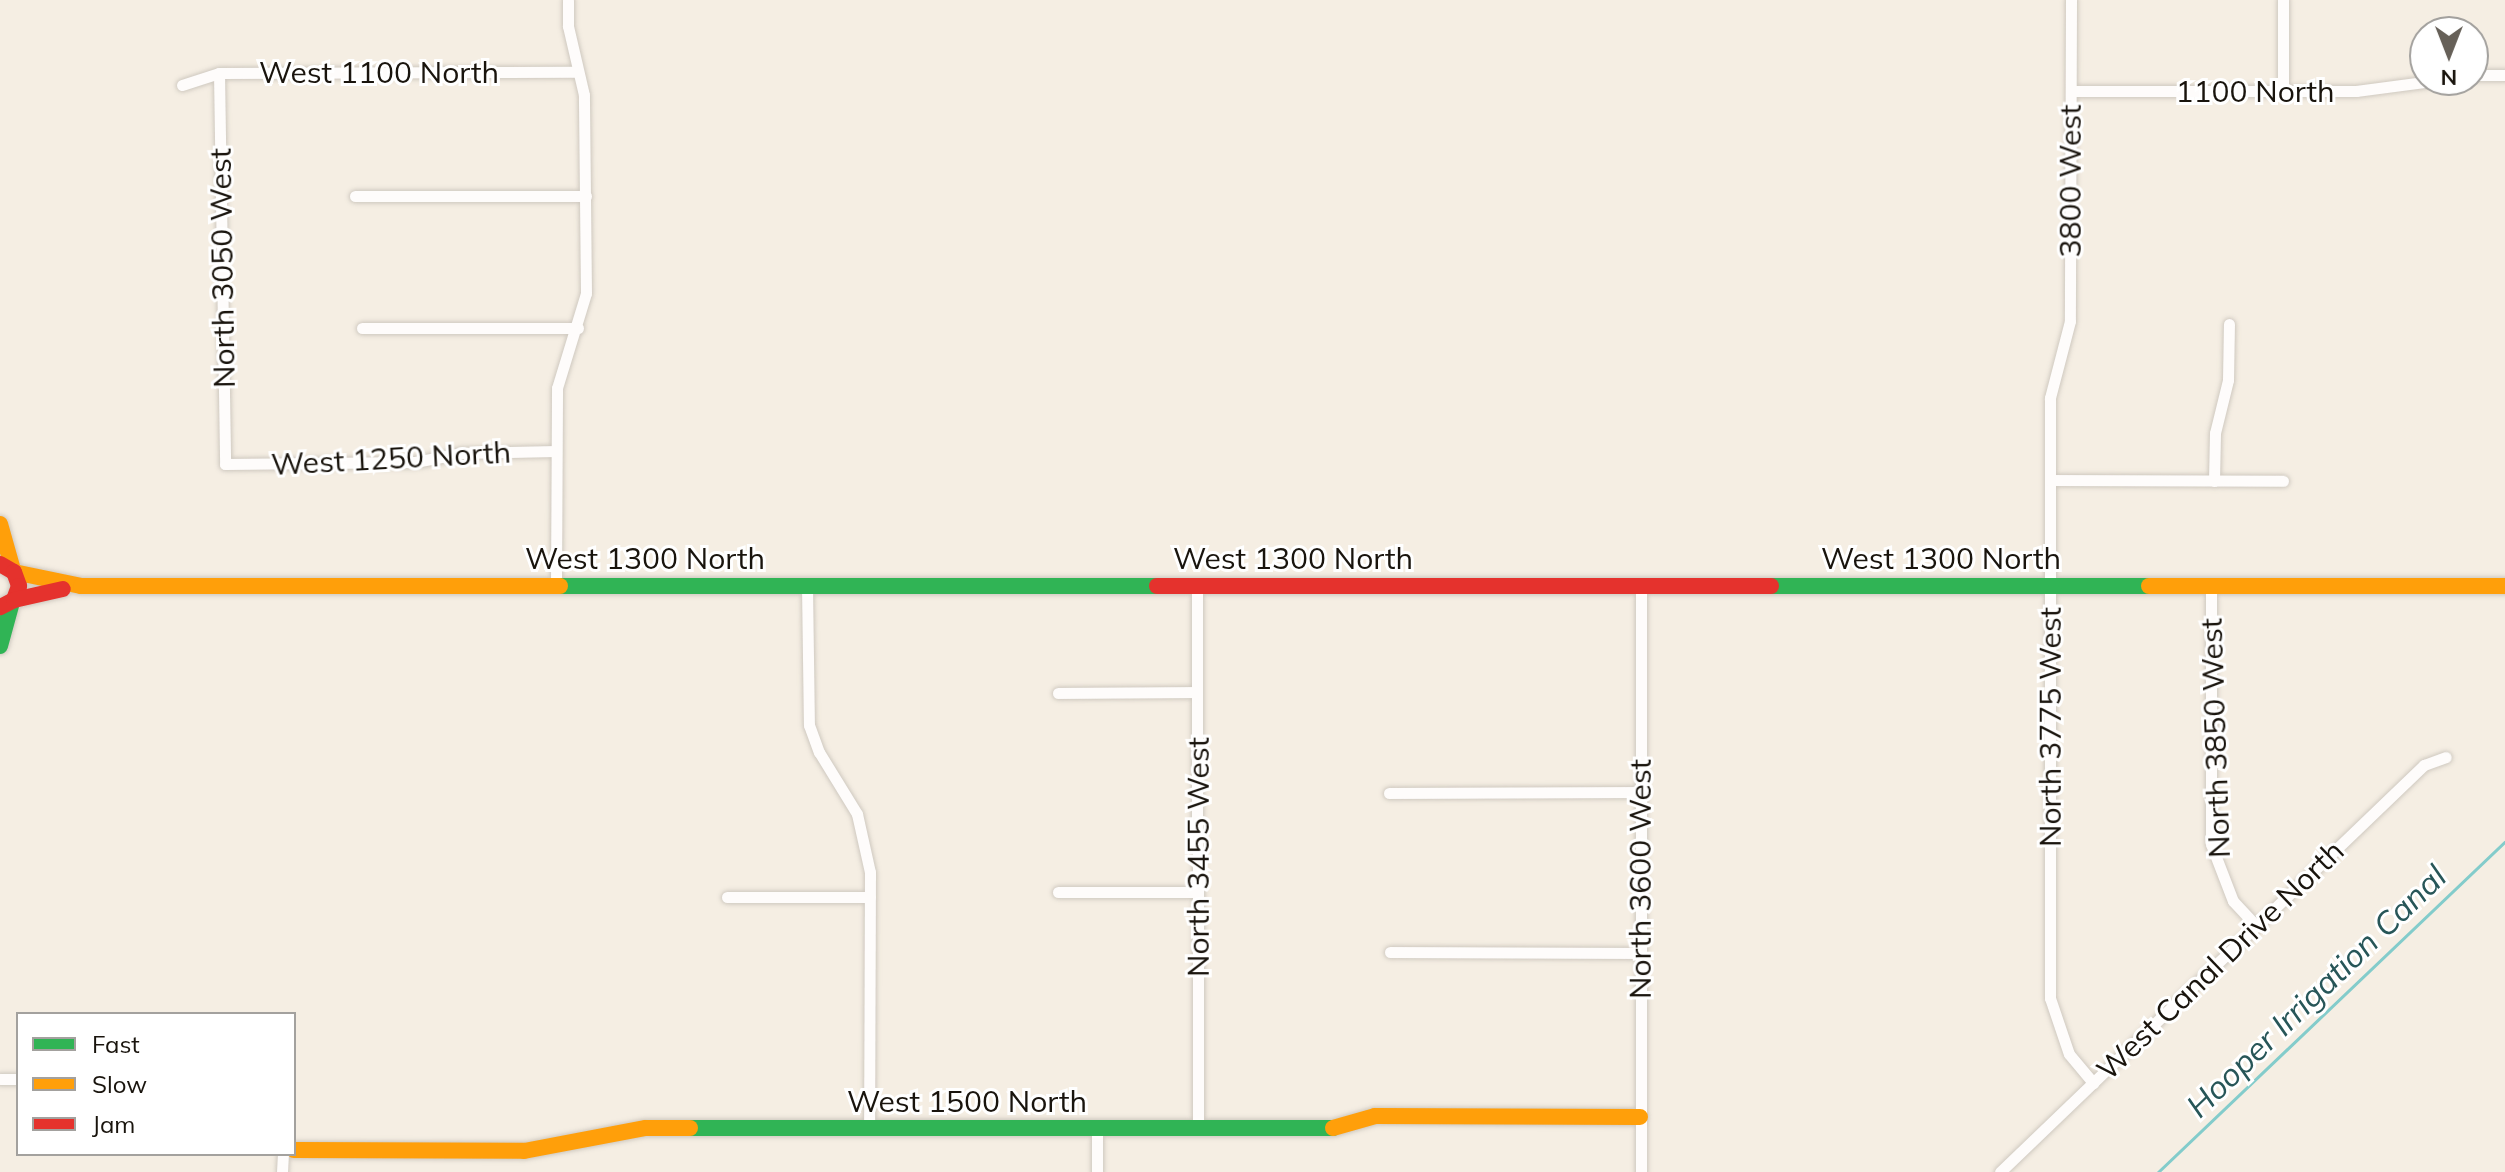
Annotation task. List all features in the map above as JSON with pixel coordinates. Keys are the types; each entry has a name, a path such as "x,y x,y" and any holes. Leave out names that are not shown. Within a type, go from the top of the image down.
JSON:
{"street":[{"path":"556,586 557,388 578,328 586,293 584,95 568,0"},
{"name":"3800 West","path":"2060,360 2070,321 2071,0"},
{"path":"2283,0 2283,92"},
{"name":"West 1100 North","path":"182,85 219,73 578,72"},
{"name":"North 3050 West","path":"219,73 225,464"},
{"name":"1100 North","path":"2071,91 2356,91 2409,84"},
{"path":"355,196 586,196"},
{"path":"2214,481 2215,433 2228,380 2229,324"},
{"path":"362,328 578,328"},
{"name":"North 3775 West","path":"2060,360 2050,398 2050,998 2069,1054 2093,1083"},
{"name":"West 1250 North","path":"225,464 415,462 462,453 556,451"},
{"path":"2050,480 2283,481"},
{"path":"0,524 9,569 19,586 9,603 0,646"},
{"name":"West 1300 North","path":"9,569 81,586 2505,586"},
{"name":"West 1300 North","path":"9,603 81,586"},
{"path":"807,586 809,725 819,752 857,814 866,845 870,897 869,1129"},
{"name":"North 3455 West","path":"1197,586 1198,1129"},
{"name":"North 3600 West","path":"1641,586 1641,1172"},
{"name":"North 3850 West","path":"2211,586 2211,844 2233,901 2256,926"},
{"path":"1058,693 1197,692"},
{"name":"West Canal Drive North","path":"2000,1172 2424,765 2446,757"},
{"path":"1389,793 1639,792"},
{"path":"1058,892 1198,892"},
{"path":"727,897 870,897"},
{"path":"1390,952 1639,953"},
{"name":"West 1500 North","path":"296,1150 524,1151 646,1128 1327,1130 1375,1116 1640,1117"},
{"path":"1097,1129 1097,1172"}],"waterway":[{"name":"Hooper Irrigation Canal","path":"2158,1172 2505,842"}],"traffic: fast":[{"path":"560,586 1157,586"},
{"path":"1771,586 2149,586"},
{"path":"0,646 12,602"},
{"path":"690,1128 1333,1128"}],"traffic: slow":[{"path":"0,524 13,570"},
{"path":"14,572 81,586 560,586"},
{"path":"2149,586 2505,586"},
{"path":"1333,1128 1375,1116 1640,1117"},
{"path":"296,1150 524,1151 646,1128 690,1128"}],"traffic: jam":[{"path":"0,564 14,572 19,586 14,600 0,607"},
{"path":"1157,586 1771,586"},
{"path":"14,600 63,589"}]}
